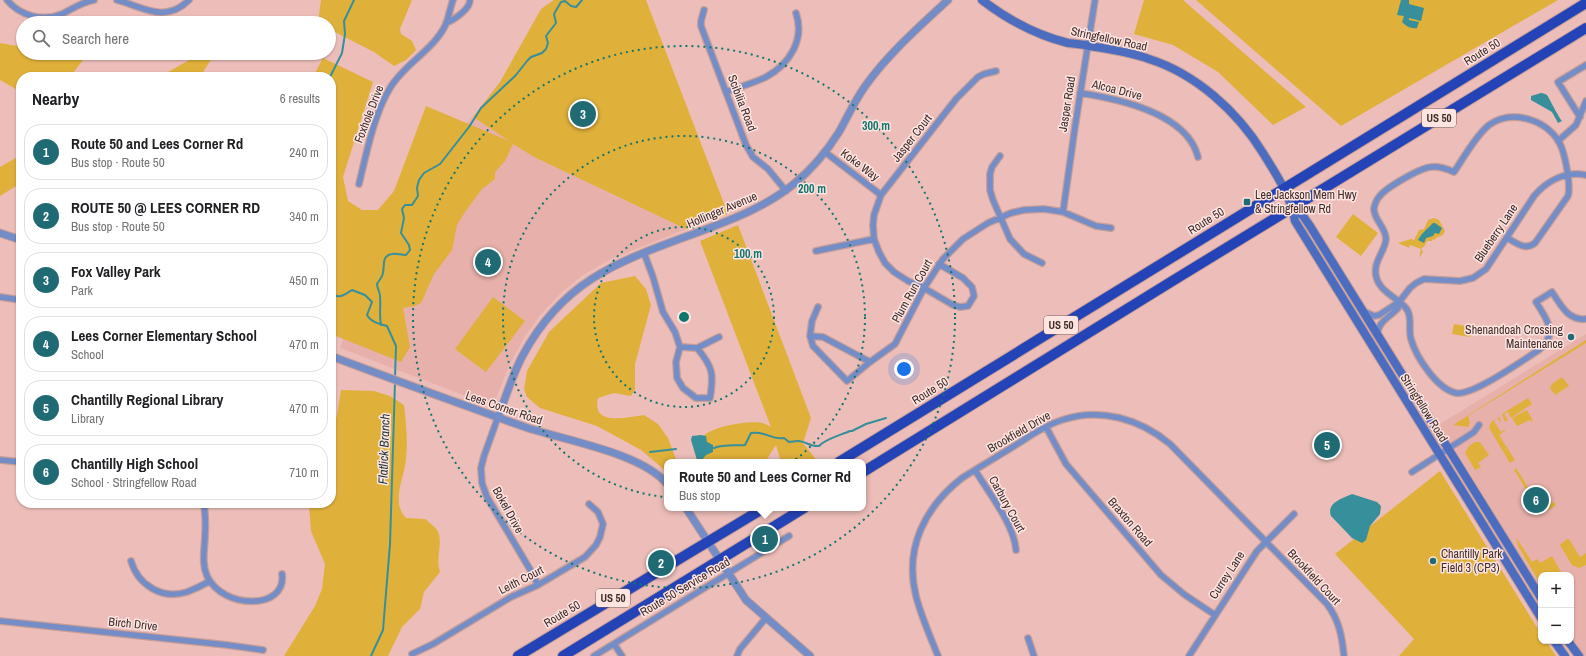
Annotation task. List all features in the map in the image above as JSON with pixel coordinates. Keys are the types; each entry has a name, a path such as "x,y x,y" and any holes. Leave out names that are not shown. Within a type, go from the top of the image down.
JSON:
{"highway":[{"name":"Route 50","path":"844,459 1586,3"},
{"name":"US 50","path":"866,470 1586,28"},
{"name":"Route 50","path":"518,656 759,511"},
{"name":"US 50","path":"562,656 799,511"}],"main road":[{"name":"Stringfellow Road","path":"982,0 1009,19 1041,34 1069,43 1088,45 1150,59 1182,74 1212,94 1236,116 1259,146 1284,188 1293,207 1295,221 1538,613"},
{"name":"Stringfellow Road","path":"1293,207 1303,216 1310,226 1538,593"},
{"path":"1556,644 1565,656"},
{"path":"1570,644 1579,656"}],"street":[{"path":"8,0 23,13 34,16"},
{"path":"54,16 61,14 80,4 94,0"},
{"path":"117,0 146,11 155,12 172,11 189,0"},
{"name":"Foxhole Drive","path":"359,184 370,136 389,88 439,35 446,23 453,0"},
{"name":"Foxhole Drive","path":"446,23 453,21 469,5 470,0"},
{"name":"Hollinger Avenue","path":"498,417 523,356 533,338 553,312 569,296 588,281 617,264 753,211 786,191 808,172 825,152 839,132 856,99 870,79 898,48 948,0"},
{"name":"Jasper Road","path":"1063,212 1095,0"},
{"name":"Scibilia Road","path":"704,10 701,26 749,152 768,169 786,191"},
{"path":"726,92 765,77 779,68 787,60 800,33 796,13"},
{"path":"1580,118 1558,82 1586,68"},
{"name":"Jasper Court","path":"939,264 963,278 972,287 974,296 968,306 960,307 952,305 924,288 908,281 894,272 885,263 874,239 873,225 881,195 956,99 978,78 984,74 996,71"},
{"name":"Alcoa Drive","path":"1080,93 1130,103 1158,115 1188,136 1193,143 1198,157"},
{"path":"1558,141 1576,125 1586,101"},
{"path":"1507,238 1523,247 1528,247 1535,243 1568,196 1570,189 1568,175 1558,141 1548,130 1536,122 1520,117 1505,118 1488,126 1479,136 1454,172 1441,167 1426,168 1411,175 1382,193 1376,202 1374,212 1385,232 1386,239 1378,260 1376,277 1382,287 1406,307 1409,314 1411,339 1420,358 1438,384 1447,390 1457,393 1468,392 1487,383 1539,350 1546,343 1549,337 1550,328 1536,302 1552,292 1570,317 1578,320 1586,319"},
{"name":"Koke Way","path":"825,152 881,195"},
{"path":"1000,156 992,167 989,181 993,200 1010,239 1024,254 1042,263"},
{"name":"Blueberry Lane","path":"1361,308 1370,315 1378,315 1399,302 1410,288 1424,279 1460,281 1473,278 1486,269 1530,201 1542,186 1553,180 1568,175 1578,173 1586,175"},
{"name":"Plum Run Court","path":"810,336 813,346 847,381 895,344 924,288 939,264 952,248 988,223 1001,217 1031,209 1044,209 1063,212 1096,226 1111,228"},
{"path":"0,233 16,238"},
{"path":"816,251 874,239"},
{"path":"644,253 653,277 663,312 675,332 680,348 676,362 677,378 683,388 696,398 710,398 712,373 707,360 697,348"},
{"path":"0,297 16,299"},
{"name":"Blueberry Lane","path":"1379,338 1377,330 1379,326 1398,308 1399,302"},
{"path":"818,307 812,321 810,336 823,337 870,362"},
{"path":"680,348 697,348 719,337"},
{"name":"Lees Corner Road","path":"336,358 524,427 622,457 647,468 664,482"},
{"name":"Brookfield Drive","path":"938,656 916,594 912,569 916,544 927,515 940,497 950,487 975,470 1046,427 1070,418 1095,415 1122,418 1143,425 1170,444 1265,541"},
{"name":"Bokel Drive","path":"498,417 484,456 482,483 487,497 538,585"},
{"path":"1412,472 1474,432 1479,425"},
{"name":"Braxton Road","path":"1046,427 1066,464 1161,575 1185,595 1215,614"},
{"path":"0,460 16,462"},
{"name":"Carbury Court","path":"975,470 1010,528 1016,550"},
{"name":"Leith Court","path":"412,654 433,644 511,597 538,585 585,557 596,545 600,537 602,524 598,512 589,504"},
{"path":"204,508 206,532 204,561 210,581 214,586 227,596 240,601 251,602 264,599 277,592 282,582 282,574"},
{"path":"688,511 746,600 796,642 810,656"},
{"name":"Currey Lane","path":"1189,656 1248,564 1265,541 1294,514"},
{"name":"Route 50 Service Road","path":"594,656 789,536"},
{"name":"Brookfield Court","path":"1265,541 1333,611 1340,629 1344,656"},
{"path":"131,561 140,580 150,588 163,593 170,594 188,592 210,581"},
{"path":"737,656 740,649 766,618"},
{"name":"Birch Drive","path":"0,621 263,650"},
{"path":"1028,638 1034,656"},
{"path":"614,644 622,656"}],"shaded area":[{"path":"321,0 412,0 400,29 401,34 412,41 416,50 406,60 394,66 374,52 336,33 336,16 319,16"},
{"path":"554,0 646,0 728,214 686,229 534,157 513,144 505,161 495,172 495,179 482,189 457,225 452,250 434,274 421,303 415,306 403,308 410,347 401,362 336,336 336,72 316,72 322,60 327,60 373,82 343,177 348,201 362,210 378,210 394,191 426,106 509,141 473,117 500,82 541,9"},
{"path":"1144,0 1183,0 1306,107 1273,125 1218,72 1173,45 1134,34"},
{"path":"1196,0 1558,0 1341,126"},
{"path":"0,43 16,46 16,60 83,60 74,72 16,72 16,89 0,80"},
{"path":"189,60 211,60 203,72 168,72"},
{"path":"472,117 534,157 686,229 611,259 583,275 562,292 540,315 524,338 510,364 496,398 492,403 487,404 340,348 382,222 445,153"},
{"path":"16,158 16,186 0,196 0,167"},
{"path":"1353,214 1378,233 1361,256 1336,237"},
{"path":"1434,218 1439,220 1445,231 1443,235 1435,240 1433,239 1432,241 1427,241 1424,247 1421,248 1423,252 1419,258 1421,249 1410,245 1409,248 1398,243 1411,239 1414,240 1419,230 1424,229 1428,220"},
{"path":"738,225 811,418 803,443 816,459 780,459 776,445 767,459 699,459 702,439 708,432 723,427 750,422 763,423 771,427 700,241"},
{"path":"635,276 646,289 651,305 635,364 635,389 631,396 614,393 598,398 597,407 600,413 605,417 620,418 644,415 658,424 668,438 676,459 664,459 664,469 641,450 597,426 540,408 527,397 524,389 527,371 549,332 601,283"},
{"path":"493,297 525,321 486,372 455,349"},
{"path":"1454,324 1472,327 1470,337 1452,334"},
{"path":"1586,334 1586,656 1582,656 1574,644 1574,572 1538,572 1538,585 1440,424"},
{"path":"1586,340 1586,343 1468,416 1470,423 1469,427 1453,425"},
{"path":"1562,377 1569,386 1555,395 1550,388 1552,384"},
{"path":"341,390 374,391 390,396 404,405 407,452 400,489 399,504 401,511 406,518 425,519 437,530 440,539 438,561 440,572 424,592 420,609 402,627 388,656 284,656 315,606 322,589 325,564 311,531 309,508 336,508 337,415"},
{"path":"1528,398 1532,404 1511,418 1508,412 1504,414 1508,420 1505,422 1502,414"},
{"path":"1527,410 1533,421 1532,422 1530,420 1517,426 1512,418"},
{"path":"1496,419 1494,421 1501,432 1505,430 1499,435 1515,460 1510,463 1489,428 1491,422"},
{"path":"1475,442 1480,442 1489,455 1478,463 1481,467 1475,470 1465,453 1469,446"},
{"path":"1516,468 1535,498 1555,503 1556,505 1549,510 1547,506 1540,505 1537,507 1514,470"},
{"path":"1440,471 1538,629 1538,644 1548,644 1556,656 1399,656 1414,639 1335,554"},
{"path":"1516,537 1532,562 1537,559 1540,563 1552,556 1561,572 1538,572 1538,580 1518,546"},
{"path":"1569,539 1580,557 1586,553 1586,565 1579,568 1572,565 1560,545"}],"water":[{"path":"1401,0 1409,0 1409,4 1424,8 1421,21 1409,18 1409,20 1419,22 1417,28 1407,26 1402,22 1404,16 1397,15"},
{"path":"1541,93 1547,95 1562,121 1558,123 1552,112 1531,100 1531,96"},
{"path":"1433,223 1442,228 1439,234 1435,233 1433,236 1426,238 1424,243 1418,240 1423,233"},
{"path":"692,436 706,436 707,442 713,445 713,452 706,455 703,459 697,459 691,440"},
{"path":"1352,494 1377,502 1381,506 1380,514 1370,526 1366,540 1362,543 1352,538 1331,516 1330,511 1333,504"}],"waterway":[{"name":"Flatlick Branch","path":"332,72 342,53 345,34 344,21 354,0"},
{"path":"381,325 380,294 377,284 382,275 386,257 394,254 406,255 410,250 409,245 401,233 404,218 402,209 405,205 412,205 418,196 417,188 419,180 424,173 440,164 469,127 481,108 516,75 531,57 542,53 546,49 548,43 546,36 556,23 554,14 561,2 565,1 571,6 576,7 582,0"},
{"name":"Flatlick Branch","path":"336,296 344,295 352,290 365,295 372,302 367,315 373,321 387,326 396,346 395,378"},
{"name":"Flatlick Branch","path":"371,656 383,630 390,544 395,382"},
{"path":"798,441 813,446 819,446 833,437 886,418"},
{"path":"714,448 745,445 751,433 761,433 775,438 784,438 789,442 797,441"},
{"path":"650,452 676,449"}],"place":[{"name":"Fox Valley Park","path":"583,114"},
{"name":"Lee Jackson Mem Hwy & Stringfellow Rd","path":"1247,202"},
{"name":"Lees Corner Elementary School","path":"488,262"},
{"name":"Shenandoah Crossing Maintenance","path":"1571,337"},
{"name":"Chantilly Regional Library","path":"1327,445"},
{"name":"Chantilly High School","path":"1536,500"},
{"name":"Route 50 and Lees Corner Rd","path":"765,539"},
{"name":"Chantilly Park Field 3 (CP3)","path":"1433,561"},
{"name":"ROUTE 50 @ LEES CORNER RD","path":"661,563"}]}
